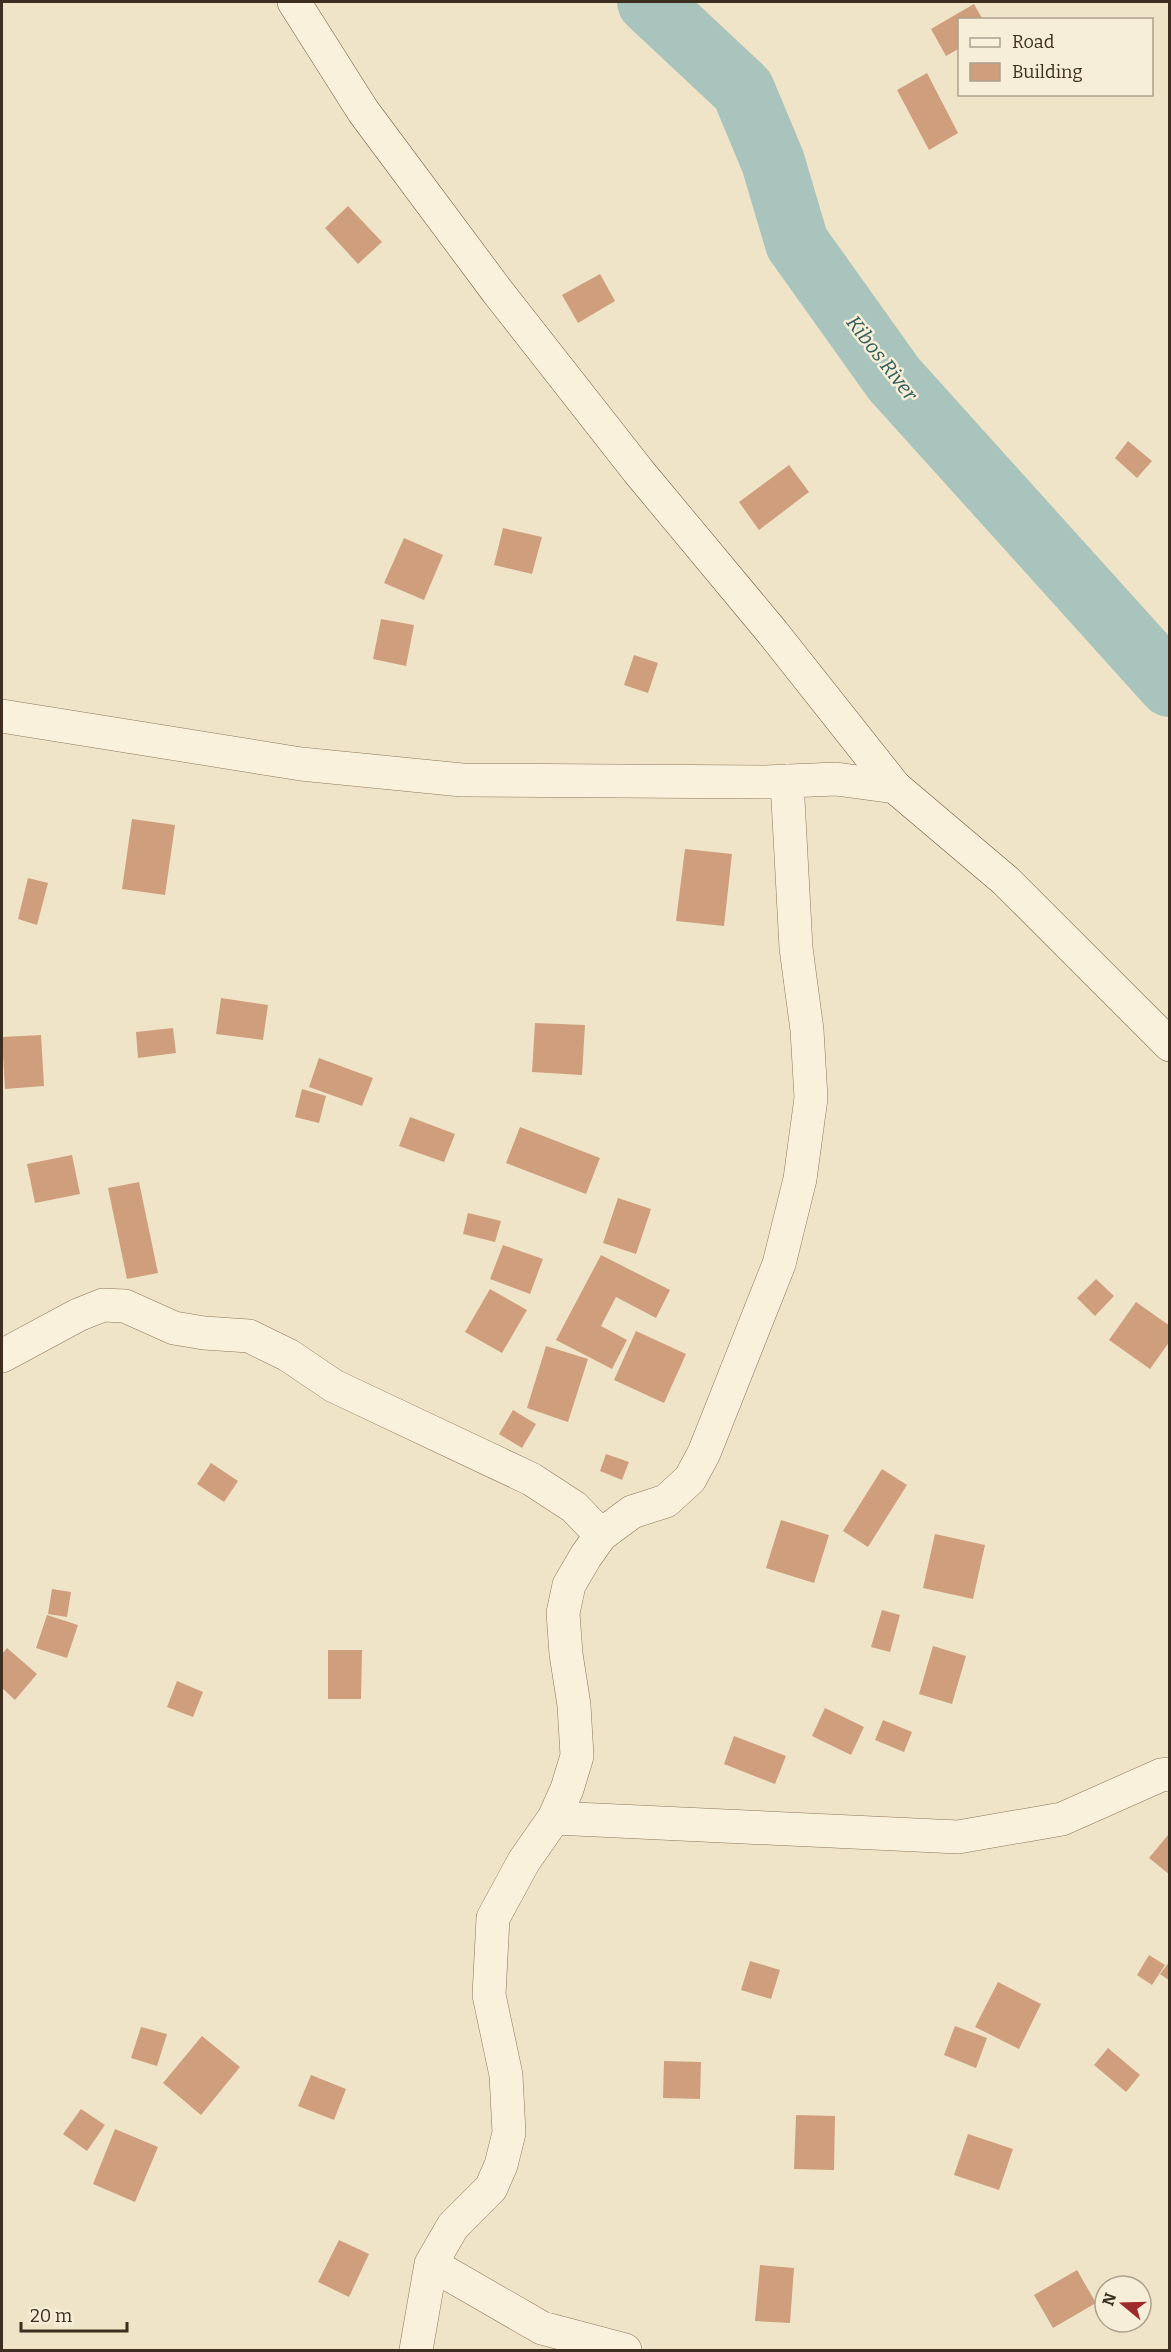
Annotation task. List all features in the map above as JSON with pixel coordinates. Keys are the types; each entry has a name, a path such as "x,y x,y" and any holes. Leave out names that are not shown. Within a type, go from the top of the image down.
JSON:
{"street":[{"path":"294,2 363,111 497,291 639,472 773,633 896,787 1006,881 1170,1045"},
{"path":"2,716 301,764 462,780 786,781 836,779 896,787"},
{"path":"416,2350 431,2264 453,2226 491,2188 501,2165 508,2133 506,2075 489,1995 493,1918 524,1861 554,1818 567,1789 577,1756 574,1705 563,1613 569,1585 601,1535 632,1512 666,1501 690,1479 704,1453 779,1264 800,1179 811,1098 807,1030 796,948 786,781"},
{"path":"2,1356 78,1314 103,1305 125,1306 174,1328 204,1334 249,1336 288,1355 334,1386 531,1479 574,1507 601,1535"},
{"path":"554,1818 958,1837 1062,1819 1161,1775 1170,1774"},
{"path":"431,2264 542,2328 625,2350"}],"building":[{"path":"974,4 982,18 958,18 958,49 946,56 931,29"},
{"path":"927,73 958,133 929,150 897,90"},
{"path":"348,206 382,242 358,264 325,228"},
{"path":"600,274 615,301 578,323 562,295"},
{"path":"1128,441 1152,461 1137,478 1115,458"},
{"path":"789,465 809,492 759,530 739,502"},
{"path":"503,528 542,537 532,574 494,565"},
{"path":"404,538 443,555 424,600 384,583"},
{"path":"381,619 414,625 406,666 373,659"},
{"path":"634,655 658,663 648,693 624,685"},
{"path":"132,819 175,825 165,895 122,889"},
{"path":"685,849 732,854 724,926 676,921"},
{"path":"28,878 48,883 37,925 18,919"},
{"path":"221,998 268,1005 263,1040 216,1034"},
{"path":"535,1023 585,1025 582,1075 532,1072"},
{"path":"173,1028 176,1053 138,1058 136,1032"},
{"path":"41,1035 44,1086 5,1089 2,1037"},
{"path":"319,1058 373,1078 362,1106 309,1087"},
{"path":"302,1089 326,1096 319,1123 295,1117"},
{"path":"410,1117 455,1134 444,1162 399,1146"},
{"path":"520,1127 600,1158 586,1194 506,1163"},
{"path":"72,1155 80,1194 35,1203 27,1164"},
{"path":"139,1182 158,1273 127,1279 108,1188"},
{"path":"618,1198 651,1209 636,1254 603,1243"},
{"path":"468,1213 501,1221 495,1242 463,1234"},
{"path":"503,1245 543,1259 530,1294 490,1279"},
{"path":"601,1255 670,1290 656,1318 616,1297 601,1326 627,1340 612,1369 556,1340"},
{"path":"1096,1279 1114,1296 1095,1316 1077,1298"},
{"path":"490,1289 527,1310 502,1353 465,1332"},
{"path":"1136,1302 1170,1326 1170,1341 1150,1369 1109,1340"},
{"path":"636,1331 686,1354 664,1403 614,1380"},
{"path":"546,1346 588,1359 568,1422 527,1408"},
{"path":"513,1410 536,1424 522,1448 499,1434"},
{"path":"606,1454 629,1462 622,1480 600,1471"},
{"path":"211,1463 238,1481 224,1502 197,1484"},
{"path":"882,1469 907,1485 868,1547 843,1531"},
{"path":"781,1520 829,1535 814,1583 766,1568"},
{"path":"935,1534 985,1545 973,1599 923,1588"},
{"path":"52,1589 71,1592 67,1617 48,1614"},
{"path":"882,1610 900,1615 890,1652 871,1647"},
{"path":"47,1615 78,1625 67,1658 36,1648"},
{"path":"933,1646 966,1656 952,1704 919,1694"},
{"path":"7,1648 37,1674 15,1700 2,1688 2,1654"},
{"path":"328,1650 362,1650 361,1699 328,1699"},
{"path":"177,1681 203,1692 193,1717 167,1707"},
{"path":"825,1708 864,1727 851,1755 812,1736"},
{"path":"883,1720 912,1732 904,1752 875,1740"},
{"path":"734,1736 786,1756 775,1784 724,1764"},
{"path":"1168,1835 1170,1836 1170,1875 1149,1858"},
{"path":"1149,1955 1165,1965 1152,1985 1137,1975"},
{"path":"750,1961 780,1970 771,1999 741,1990"},
{"path":"1170,1961 1170,1981 1160,1974"},
{"path":"998,1982 1041,2004 1019,2049 975,2027"},
{"path":"955,2026 987,2038 976,2068 944,2055"},
{"path":"141,2027 167,2034 157,2066 131,2058"},
{"path":"202,2036 240,2067 201,2115 163,2083"},
{"path":"1108,2048 1140,2075 1126,2092 1094,2065"},
{"path":"664,2061 701,2062 700,2099 663,2098"},
{"path":"311,2075 346,2089 334,2120 298,2106"},
{"path":"81,2109 105,2125 87,2151 63,2134"},
{"path":"796,2115 835,2116 834,2170 794,2169"},
{"path":"115,2129 158,2147 135,2202 93,2184"},
{"path":"968,2134 1013,2149 999,2190 954,2175"},
{"path":"339,2240 369,2254 349,2297 318,2282"},
{"path":"760,2265 794,2268 790,2323 755,2321"},
{"path":"1077,2270 1093,2298 1093,2305 1053,2328 1034,2295"}],"waterway":[{"name":"Kibos River","path":"649,2 743,90 773,162 797,243 894,379 1170,685"}]}
